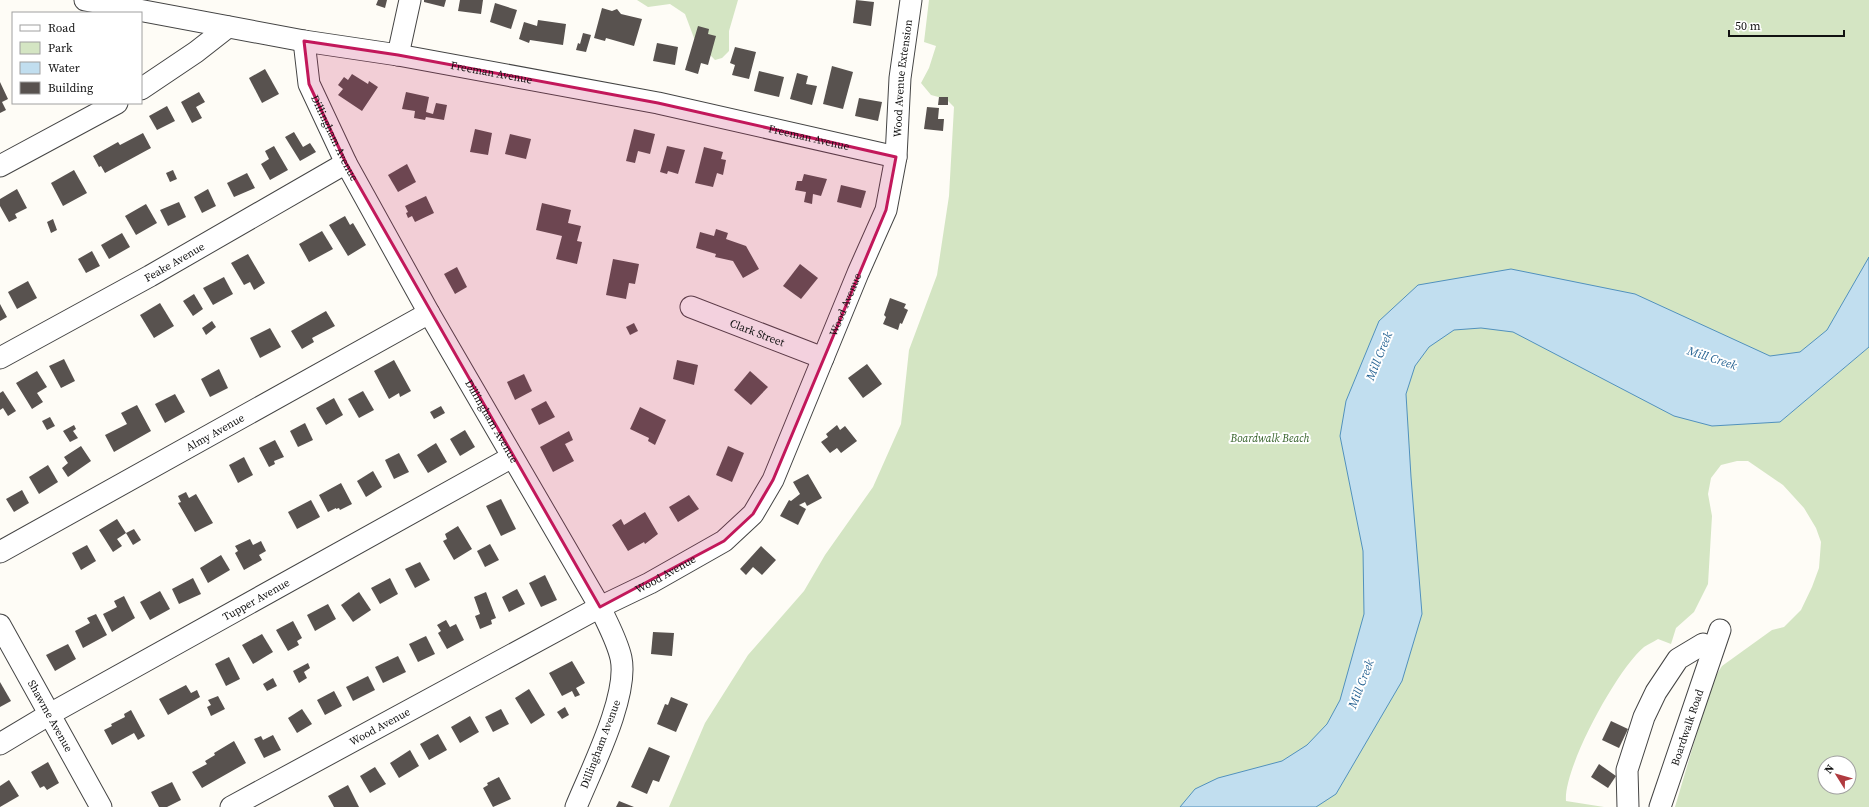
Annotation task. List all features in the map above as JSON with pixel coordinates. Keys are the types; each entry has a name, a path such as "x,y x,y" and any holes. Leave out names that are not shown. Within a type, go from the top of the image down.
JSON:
{"street":[{"name":"Freeman Avenue","path":"85,0 304,41 398,54 658,103 896,157"},
{"path":"398,54 410,0"},
{"name":"Wood Avenue Extension","path":"896,157 900,78 911,0"},
{"path":"142,88 196,52 228,27"},
{"name":"Dillingham Avenue","path":"304,41 309,84 346,163 429,313 600,607 622,659 619,699 609,729 576,807"},
{"path":"0,166 115,104"},
{"name":"Wood Avenue","path":"231,807 724,541 752,514 773,480 858,273 886,210 896,157"},
{"name":"Feake Avenue","path":"0,358 150,276 346,163"},
{"name":"Clark Street","path":"691,307 823,358"},
{"name":"Almy Avenue","path":"0,552 429,313"},
{"name":"Tupper Avenue","path":"0,744 50,714 512,457"},
{"name":"Shawme Avenue","path":"0,625 101,807"},
{"name":"Boardwalk Road","path":"1628,807 1628,770 1644,717 1656,692 1678,659 1703,644 1716,639 1660,807"}],"highlighted area":[{"path":"304,41 398,55 658,103 896,157 886,210 773,480 753,514 724,541 600,607 346,163 309,84"}],"green space":[{"path":"637,0 738,0 729,31 729,51 722,58 715,60 694,38 685,14 670,4 648,7"},
{"name":"Boardwalk Beach","path":"929,0 1869,0 1869,331 1780,422 1869,347 1869,807 1675,807 1712,682 1722,666 1772,630 1784,627 1801,610 1819,568 1821,542 1816,528 1804,508 1783,485 1748,461 1737,461 1721,465 1711,478 1708,494 1712,516 1708,584 1694,612 1676,628 1671,644 1658,639 1644,647 1633,658 1607,696 1594,720 1573,766 1567,786 1566,801 1604,807 669,807 705,723 748,655 804,591 825,555 873,487 901,424 909,350 937,275 949,196 954,107 946,99 931,95 921,83 929,68 936,46 924,42"}],"water":[{"name":"Mill Creek","path":"1869,257 1869,347 1780,422 1712,426 1674,416 1513,332 1481,328 1454,330 1429,347 1415,366 1406,394 1422,614 1402,681 1336,794 1316,807 1180,807 1195,789 1218,778 1282,761 1307,745 1327,724 1340,700 1364,614 1363,551 1340,436 1346,401 1379,321 1418,285 1511,269 1635,294 1770,356 1800,352 1827,330"}],"building":[{"path":"378,0 387,0 385,8 376,5"},
{"path":"424,0 446,0 444,7 424,2"},
{"path":"460,0 483,0 481,14 458,11"},
{"path":"856,0 874,2 871,26 853,23"},
{"path":"495,3 517,10 511,29 490,22"},
{"path":"602,8 612,11 617,9 621,14 642,19 634,46 606,38 605,41 594,38"},
{"path":"538,20 566,24 563,45 530,40 529,43 519,39 524,22 537,26"},
{"path":"698,26 709,29 708,34 716,36 708,65 701,63 698,74 685,70"},
{"path":"583,33 591,35 586,52 576,50 578,43 580,44"},
{"path":"657,43 678,47 675,65 653,61"},
{"path":"735,47 756,52 749,79 732,75 735,65 730,63"},
{"path":"832,66 853,72 843,109 823,104"},
{"path":"265,69 279,94 262,103 249,78"},
{"path":"759,71 784,77 779,97 754,91"},
{"path":"797,73 808,76 806,84 817,86 812,105 790,99"},
{"path":"352,74 368,84 369,81 378,87 362,111 338,95 343,89 338,85 344,77 348,80"},
{"path":"0,82 8,99 2,102 6,110 0,113"},
{"path":"199,92 205,102 196,107 202,118 192,123 181,102"},
{"path":"406,92 429,97 426,112 433,114 436,103 447,105 444,120 426,117 425,120 414,118 415,111 402,109"},
{"path":"939,97 948,97 948,105 938,105"},
{"path":"859,98 882,102 878,121 855,116"},
{"path":"167,106 175,121 157,130 149,116"},
{"path":"927,107 939,108 938,119 944,119 943,131 924,129"},
{"path":"475,129 492,133 488,155 470,152"},
{"path":"634,129 655,134 650,154 638,151 635,163 626,161"},
{"path":"294,132 303,147 310,143 316,152 300,161 285,137"},
{"path":"143,133 151,148 105,173 101,166 99,167 93,156 118,142 120,145"},
{"path":"510,134 531,139 526,159 505,154"},
{"path":"274,146 288,170 270,180 261,164 269,159 265,151"},
{"path":"667,146 685,150 678,174 668,171 667,174 660,172"},
{"path":"704,147 723,152 721,159 726,160 723,175 717,173 713,187 695,183"},
{"path":"407,164 416,182 398,192 388,175"},
{"path":"74,170 87,193 63,206 51,183"},
{"path":"173,170 177,179 170,182 166,173"},
{"path":"247,173 255,188 234,197 227,183"},
{"path":"804,174 827,179 821,196 813,194 812,204 804,202 806,192 795,190 797,181 802,181"},
{"path":"841,185 866,191 861,208 837,202"},
{"path":"17,189 27,208 15,214 17,218 9,222 0,206 0,199"},
{"path":"208,189 216,206 202,213 194,197"},
{"path":"426,196 434,213 415,222 412,216 408,218 406,213 408,212 405,206"},
{"path":"179,202 186,217 168,226 160,210"},
{"path":"542,203 571,210 568,223 581,226 577,241 582,242 577,264 556,259 562,236 536,230"},
{"path":"146,204 157,223 136,235 125,216"},
{"path":"345,216 350,225 353,223 366,245 348,256 329,225"},
{"path":"53,219 57,230 51,233 47,222"},
{"path":"716,229 728,233 726,239 746,246 759,269 743,278 733,261 715,257 716,254 696,248 700,232 714,236"},
{"path":"322,231 333,249 309,262 299,244"},
{"path":"122,233 130,247 109,259 101,245"},
{"path":"92,251 100,266 86,273 78,259"},
{"path":"248,254 265,283 254,290 250,282 244,285 231,263"},
{"path":"613,259 639,264 635,284 629,283 626,299 606,295"},
{"path":"800,264 818,278 801,299 783,286"},
{"path":"457,267 467,287 455,294 444,274"},
{"path":"224,277 233,294 213,305 203,288"},
{"path":"28,281 37,298 17,309 8,292"},
{"path":"194,294 203,309 193,316 183,301"},
{"path":"890,298 906,304 904,308 908,310 902,324 900,323 898,330 883,324 886,317 884,315"},
{"path":"160,303 174,326 154,338 140,315"},
{"path":"0,304 7,317 0,321"},
{"path":"326,311 335,326 312,338 314,342 302,349 291,331"},
{"path":"212,321 216,327 206,335 202,328"},
{"path":"634,323 638,331 630,335 626,327"},
{"path":"270,328 281,347 260,358 250,338"},
{"path":"64,359 75,381 61,388 49,366"},
{"path":"394,360 411,391 400,397 399,393 389,399 374,371"},
{"path":"677,360 698,365 694,385 673,379"},
{"path":"867,364 882,384 863,398 848,378"},
{"path":"219,369 228,388 210,397 201,379"},
{"path":"37,371 47,387 37,393 43,402 32,409 16,383"},
{"path":"750,371 768,387 751,405 734,390"},
{"path":"524,374 532,391 515,400 507,382"},
{"path":"3,391 16,411 8,416 3,408 0,410 0,393"},
{"path":"363,391 374,410 359,418 348,399"},
{"path":"175,394 185,412 165,423 155,404"},
{"path":"334,398 343,415 326,425 316,408"},
{"path":"546,401 555,417 539,425 531,409"},
{"path":"137,405 151,431 114,452 105,435 127,424 121,413"},
{"path":"441,406 445,413 434,419 430,412"},
{"path":"640,407 666,420 655,445 648,441 649,438 630,429"},
{"path":"50,417 55,426 47,430 42,421"},
{"path":"305,423 313,440 298,447 290,431"},
{"path":"74,425 76,429 73,431 78,438 70,442 63,431"},
{"path":"837,425 840,430 845,426 857,441 841,453 837,448 830,453 821,442 828,437 826,434"},
{"path":"465,430 475,447 460,456 450,439"},
{"path":"569,431 573,440 565,444 574,461 553,472 540,447"},
{"path":"275,440 284,457 274,461 275,464 269,467 259,448"},
{"path":"436,443 447,462 428,473 417,455"},
{"path":"81,446 91,461 68,477 62,468 68,463 64,457"},
{"path":"728,446 744,453 732,482 716,475"},
{"path":"399,453 409,472 394,479 385,460"},
{"path":"244,457 253,475 238,483 229,465"},
{"path":"48,465 58,482 39,494 29,477"},
{"path":"373,471 382,487 366,497 357,481"},
{"path":"808,474 822,498 807,506 805,502 799,505 806,509 798,525 780,516 789,500 791,501 800,494 793,482"},
{"path":"341,483 352,504 340,510 339,508 336,508 328,512 319,495"},
{"path":"22,490 29,503 14,512 6,499"},
{"path":"186,492 189,498 196,494 213,523 195,532 178,503 181,502 178,496"},
{"path":"689,495 699,509 678,522 669,507"},
{"path":"501,499 516,529 501,536 486,506"},
{"path":"311,500 320,517 297,529 288,512"},
{"path":"645,512 658,534 645,544 644,542 628,551 612,525 621,519 624,525"},
{"path":"117,519 126,533 117,539 122,546 113,552 99,530"},
{"path":"458,526 472,549 454,560 443,541 447,539 445,534"},
{"path":"134,529 141,540 133,545 126,533"},
{"path":"250,539 253,545 261,541 266,551 259,555 262,560 244,570 235,553 238,551 235,546"},
{"path":"490,544 499,560 485,567 477,551"},
{"path":"87,545 96,561 81,570 72,553"},
{"path":"761,546 776,560 762,575 753,567 746,575 740,569"},
{"path":"221,555 230,570 208,583 200,568"},
{"path":"420,562 430,580 415,588 405,569"},
{"path":"545,575 557,600 541,607 529,583"},
{"path":"193,578 201,594 179,604 172,589"},
{"path":"390,578 398,594 380,604 371,588"},
{"path":"517,589 525,604 509,612 502,597"},
{"path":"160,591 170,609 150,620 140,602"},
{"path":"359,592 371,610 353,622 341,605"},
{"path":"486,592 496,618 491,620 492,624 480,629 475,616 480,614 474,597"},
{"path":"124,596 135,618 112,632 103,614 117,607 114,601"},
{"path":"328,604 336,619 315,631 307,615"},
{"path":"96,614 107,635 83,648 75,631 90,623 87,618"},
{"path":"446,620 450,627 456,624 464,640 447,649 438,633 441,631 437,625"},
{"path":"293,621 302,638 297,641 299,645 288,651 276,630"},
{"path":"653,632 674,633 672,656 651,654"},
{"path":"262,634 273,652 253,664 242,645"},
{"path":"426,636 435,654 418,662 409,644"},
{"path":"68,644 76,659 55,671 46,655"},
{"path":"398,656 406,672 383,683 375,667"},
{"path":"229,657 240,679 226,686 215,664"},
{"path":"572,661 585,683 576,688 580,695 575,697 572,691 562,696 549,673"},
{"path":"308,663 310,668 304,672 307,678 299,683 293,671"},
{"path":"368,676 375,690 353,701 346,687"},
{"path":"273,678 277,686 267,691 263,684"},
{"path":"0,682 11,701 0,707"},
{"path":"186,685 191,693 197,690 200,697 168,715 159,699"},
{"path":"529,689 545,715 531,724 515,698"},
{"path":"334,691 342,706 325,715 317,700"},
{"path":"218,696 225,709 211,716 207,707 211,705 208,700"},
{"path":"671,697 688,704 676,732 657,724 665,704 668,705"},
{"path":"565,707 569,715 562,719 557,712"},
{"path":"302,709 312,724 297,733 288,718"},
{"path":"501,709 509,724 493,732 485,717"},
{"path":"131,710 145,736 138,740 134,733 112,745 104,730 112,726 111,724 125,717 124,714"},
{"path":"470,716 479,732 460,743 451,727"},
{"path":"1611,721 1628,729 1619,748 1602,740"},
{"path":"438,734 447,750 429,760 420,744"},
{"path":"273,735 281,750 264,758 254,739 261,736 263,740"},
{"path":"234,741 246,763 202,788 192,772 207,764 205,761 215,755 214,753"},
{"path":"649,747 670,756 659,782 653,780 647,794 631,787"},
{"path":"410,750 419,766 399,778 390,763"},
{"path":"48,762 59,783 47,790 44,786 40,788 31,772"},
{"path":"1599,764 1616,776 1608,788 1591,777"},
{"path":"375,767 386,784 370,793 360,776"},
{"path":"499,777 511,799 493,807 483,788 488,785 487,783"},
{"path":"9,780 19,796 0,807 0,786"},
{"path":"172,782 181,800 167,807 159,807 151,792"},
{"path":"348,785 359,807 334,807 328,796"},
{"path":"619,801 634,807 616,807"}]}
